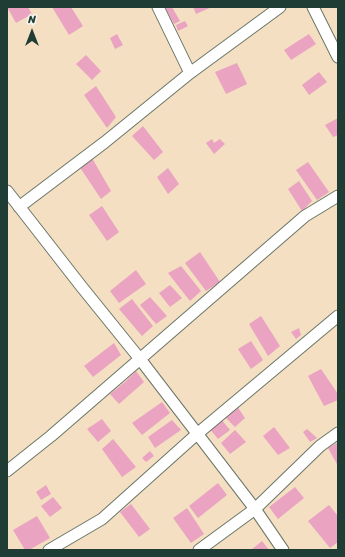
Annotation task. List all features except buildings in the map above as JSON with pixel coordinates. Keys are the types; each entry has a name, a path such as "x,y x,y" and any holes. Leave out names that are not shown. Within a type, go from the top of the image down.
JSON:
{"street":[{"path":"158,7 190,73"},
{"path":"19,207 105,142 190,73 280,7"},
{"path":"313,7 338,57"},
{"path":"7,191 140,359 255,509 284,550"},
{"path":"7,471 51,436 305,216 338,196"},
{"path":"49,550 102,519 197,434 338,316"},
{"path":"199,550 255,509 320,446 338,433"}]}
